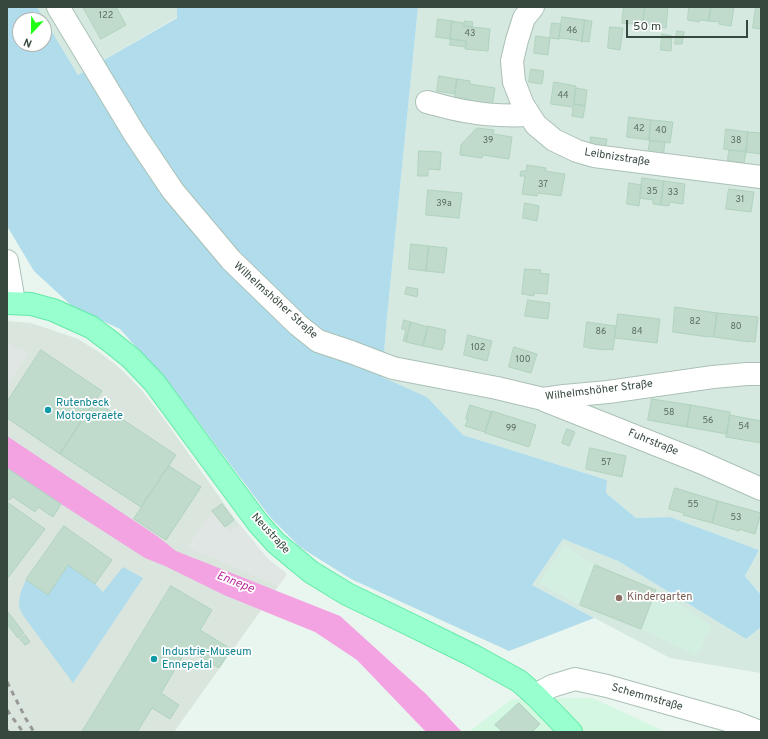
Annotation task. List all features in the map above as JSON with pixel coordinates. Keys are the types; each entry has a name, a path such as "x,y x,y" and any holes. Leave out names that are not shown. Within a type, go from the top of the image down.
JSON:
{"main road":[{"name":"Neustraße","path":"11,303 30,304 53,310 91,327 131,358 154,382 258,523 276,543 311,572 347,594 478,658 519,682 535,695 570,732"}],"street":[{"name":"Wilhelmshöher Straße","path":"58,7 134,133 173,191 231,260 298,325 318,341 393,368 497,388 543,399 608,392 713,377 761,374"},
{"name":"Leibnizstraße","path":"534,7 524,18 517,40 512,61 514,82 523,105 536,125 554,140 577,151 594,156 761,177"},
{"path":"427,102 463,111 483,114 516,116 529,114"},
{"path":"7,261 11,303"},
{"name":"Fuhrstraße","path":"543,399 700,462 761,489"},
{"name":"Schemmstraße","path":"535,695 552,686 575,679 615,688 734,722 760,732"}],"shaded area":[{"path":"7,7 37,7 40,12 12,12 12,52 52,52 52,32 78,75 177,18 177,7 418,7 382,377 427,397 463,435 607,480 606,493 636,518 670,517 759,550 745,576 761,595 761,627 746,639 618,561 563,539 532,585 594,618 509,651 351,579 300,547 270,517 173,388 120,329 73,307 34,271 7,226"},
{"path":"37,7 177,7 177,17 78,75 52,32 52,12 40,12"},
{"path":"418,7 761,7 761,595 745,576 759,550 670,517 636,518 606,493 607,480 463,435 427,397 382,377"},
{"path":"7,321 31,323 78,339 115,364 143,392 164,419 235,519 268,559 287,574 174,732 7,732"},
{"path":"7,343 29,353 7,386"},
{"path":"212,511 229,532 240,525 268,559 287,574 278,586 187,547"},
{"path":"563,539 618,561 746,639 761,627 761,673 670,658 532,585"},
{"name":"Kindergarten","path":"564,545 595,565 660,591 712,626 697,656 641,629 580,605 539,583"},
{"path":"68,565 95,584 103,592 123,567 143,578 73,683 25,618 19,605 20,594 26,580 48,595"},
{"path":"592,698 666,732 469,732 512,699"}],"water":[{"name":"Ennepe","path":"7,436 157,536 176,551 340,616 426,694 462,732 426,732 357,660 315,632 224,595 165,566 145,558 61,504 7,468"}],"building":[{"path":"83,7 116,7 126,25 101,39"},
{"path":"624,7 645,7 643,23 622,23"},
{"path":"645,7 668,7 666,28 653,27 653,25 643,23"},
{"path":"689,7 711,7 709,21 699,20 699,22 688,20"},
{"path":"711,7 734,7 731,26 719,24 720,22 709,21"},
{"path":"756,7 761,7 761,29 753,28"},
{"path":"562,17 585,20 582,42 561,38 559,39"},
{"path":"438,19 452,21 450,39 436,37"},
{"path":"585,20 592,21 589,42 582,41"},
{"path":"452,21 464,23 464,26 490,29 488,51 465,49 466,41 450,39"},
{"path":"465,21 473,22 472,27 464,26"},
{"path":"552,23 561,24 559,39 550,38"},
{"path":"610,27 623,28 620,50 608,48"},
{"path":"677,31 684,32 682,44 675,44"},
{"path":"662,34 672,36 671,51 661,50"},
{"path":"536,36 550,38 548,55 534,53"},
{"path":"451,39 466,41 466,47 450,45"},
{"path":"531,69 544,71 542,84 529,82"},
{"path":"439,76 457,79 455,94 437,91"},
{"path":"457,79 470,81 470,84 495,88 491,111 468,107 470,99 455,97"},
{"path":"554,82 576,86 574,104 585,106 583,118 572,116 573,107 551,104"},
{"path":"576,88 587,90 585,106 574,104"},
{"path":"629,117 651,120 649,140 627,137"},
{"path":"651,120 673,122 670,143 649,140"},
{"path":"477,128 494,130 493,134 512,137 509,159 483,155 482,158 460,155 461,145"},
{"path":"726,129 748,132 746,152 724,149"},
{"path":"748,132 761,133 761,154 746,152"},
{"path":"591,137 607,139 605,151 590,150"},
{"path":"650,141 665,142 663,157 648,155"},
{"path":"729,150 746,152 744,163 728,161"},
{"path":"419,151 441,152 440,170 428,169 428,176 418,176"},
{"path":"527,165 546,168 545,171 565,174 561,196 538,193 537,196 522,194 525,176 520,176 521,171 526,171"},
{"path":"642,178 664,181 661,205 653,204 653,200 640,198"},
{"path":"664,181 685,184 683,204 670,202 669,206 661,205"},
{"path":"629,183 642,185 639,206 627,204"},
{"path":"729,189 754,192 751,212 726,209"},
{"path":"428,190 462,193 459,218 426,215"},
{"path":"525,203 539,206 537,221 523,218"},
{"path":"411,244 429,246 426,271 409,269"},
{"path":"429,246 447,248 444,273 426,271"},
{"path":"525,269 541,270 540,273 549,274 547,294 534,293 534,296 522,294"},
{"path":"407,287 418,289 417,297 405,294"},
{"path":"528,300 550,303 548,319 525,316"},
{"path":"675,307 717,313 714,337 673,332"},
{"path":"717,313 758,317 755,342 714,337"},
{"path":"618,314 660,319 657,343 615,338"},
{"path":"404,320 411,322 406,341 403,341 406,330 402,329"},
{"path":"411,322 428,327 423,346 406,342"},
{"path":"587,322 616,326 613,350 584,347"},
{"path":"428,326 446,330 442,350 423,346"},
{"path":"468,335 492,341 487,361 464,355"},
{"path":"514,347 537,354 531,373 509,367"},
{"name":"Rutenbeck Motorgeraete","path":"41,350 102,391 60,454 7,418 7,402"},
{"path":"652,399 691,405 687,427 648,420"},
{"path":"95,401 176,455 141,507 60,454"},
{"path":"470,405 492,412 485,432 465,426 468,419 466,419"},
{"path":"691,405 730,412 727,434 687,427"},
{"path":"492,411 536,425 529,447 485,433"},
{"path":"730,415 761,421 761,443 726,437"},
{"path":"567,429 575,432 569,446 562,443"},
{"path":"590,448 626,456 622,477 586,469"},
{"path":"169,466 201,487 166,540 134,519"},
{"path":"7,468 61,504 53,517 38,507 35,512 13,497 7,501"},
{"path":"675,488 718,501 712,523 683,515 684,513 669,509"},
{"path":"718,501 761,513 755,534 712,523"},
{"path":"7,502 45,529 7,579"},
{"path":"222,504 234,520 225,527 212,511"},
{"path":"64,526 112,560 95,584 68,565 48,595 26,580"},
{"name":"Kindergarten","path":"595,565 656,590 641,629 580,605"},
{"name":"Industrie-Museum Ennepetal","path":"171,586 212,610 200,630 231,649 219,668 187,649 161,693 179,705 170,719 152,708 137,732 82,732"},
{"path":"7,611 24,633 18,638 7,624"},
{"path":"25,635 30,642 25,645 20,639"},
{"path":"519,703 540,724 532,732 503,732 495,725"}],"railway":[{"path":"7,682 34,732"},
{"path":"7,710 23,732"}],"place":[{"name":"Rutenbeck Motorgeraete","path":"48,410"},
{"name":"Kindergarten","path":"619,598"},
{"name":"Industrie-Museum Ennepetal","path":"154,659"}]}
